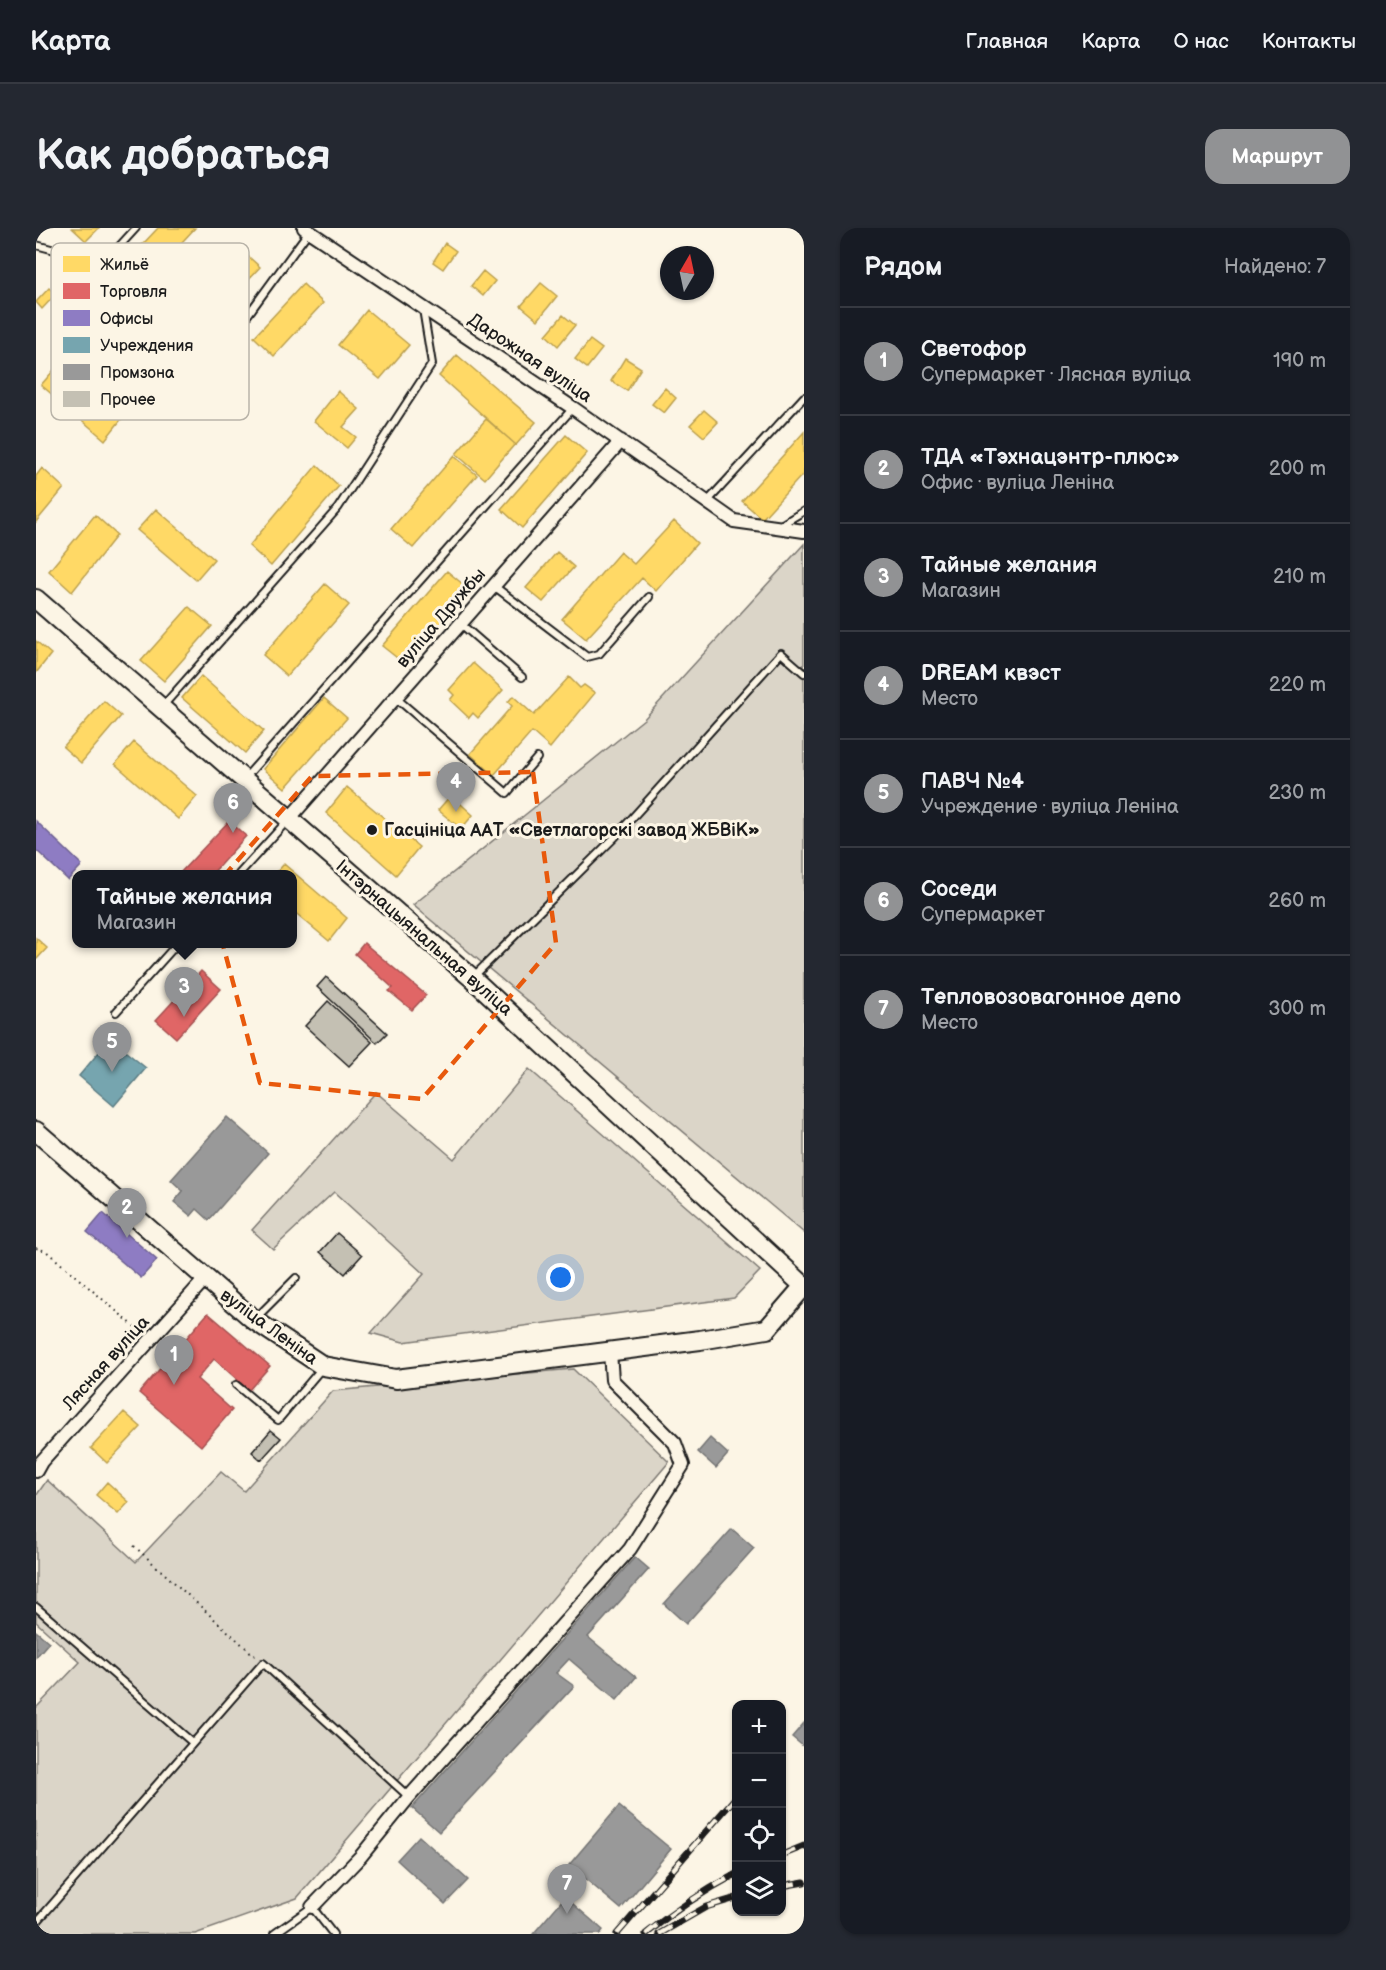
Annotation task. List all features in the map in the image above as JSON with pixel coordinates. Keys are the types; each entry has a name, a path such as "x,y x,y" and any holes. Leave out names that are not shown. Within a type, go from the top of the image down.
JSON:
{"street":[{"name":"Дарожная вуліца","path":"306,230 573,408 734,521 778,527"},
{"name":"вуліца Дружбы","path":"289,819 621,441"},
{"path":"778,527 804,531"},
{"name":"Інтэрнацыянальная вуліца","path":"36,599 472,978 804,1286"},
{"name":"вуліца Леніна","path":"36,1131 254,1320 323,1366 396,1379 700,1340 767,1329 804,1286"},
{"name":"Лясная вуліца","path":"38,1463 205,1279"},
{"path":"312,1907 361,1856 410,1797 630,1549 683,1465 675,1443 612,1380 610,1352"}],"lane":[{"path":"122,243 135,228"},
{"path":"249,312 306,230"},
{"path":"36,245 51,249"},
{"path":"161,708 345,498 432,364 423,308"},
{"path":"707,502 804,397"},
{"path":"244,780 573,408"},
{"path":"778,527 804,510"},
{"path":"494,586 587,657 599,654 649,597"},
{"path":"461,623 522,676"},
{"path":"472,978 615,837 781,653 804,673"},
{"path":"396,698 507,793 537,758"},
{"path":"243,870 289,819"},
{"path":"116,1012 173,948"},
{"path":"254,1320 296,1278"},
{"path":"236,1385 278,1420 323,1366"},
{"path":"36,1607 193,1743"},
{"path":"36,1923 263,1664 410,1797"},
{"path":"274,1934 312,1907 333,1934"}],"path":[{"path":"36,1248 45,1251 150,1340"},
{"path":"134,1546 263,1664"}],"highlighted area":[{"path":"533,772 556,943 422,1099 260,1083 209,893 312,776"}],"shaded area":[{"path":"804,544 804,1233 413,905 644,719"},
{"path":"529,1069 760,1271 734,1298 403,1342 371,1333 424,1274 334,1192 273,1249 252,1230 376,1092 454,1159"},
{"path":"573,1369 669,1462 297,1898 195,1934 40,1934 36,1931 36,1708 80,1662 36,1622 36,1496 47,1480 136,1562 221,1472 244,1491 333,1391"}],"building: Жильё":[{"path":"72,228 99,228 86,241"},
{"path":"158,228 195,228 181,243 144,243"},
{"path":"445,243 456,251 443,269 433,262"},
{"path":"249,257 260,267 249,279"},
{"path":"483,271 495,281 483,296 471,286"},
{"path":"541,283 557,296 538,320 521,306"},
{"path":"303,284 323,303 274,356 254,337"},
{"path":"49,288 51,290 51,299 42,309 36,302"},
{"path":"367,310 409,345 380,379 338,345"},
{"path":"563,315 575,325 558,346 546,335"},
{"path":"590,340 602,349 587,368 575,359"},
{"path":"457,355 536,422 516,445 439,376"},
{"path":"625,358 641,368 627,391 611,381"},
{"path":"51,373 51,394 41,385"},
{"path":"665,388 676,398 664,413 652,404"},
{"path":"338,391 359,409 343,427 356,437 347,448 314,421"},
{"path":"704,410 718,422 704,437 690,425"},
{"path":"486,419 515,444 485,479 456,454"},
{"path":"82,420 121,420 105,440"},
{"path":"804,432 804,473 762,519 742,501"},
{"path":"566,435 587,453 522,528 501,509"},
{"path":"454,456 477,475 413,548 391,529"},
{"path":"317,465 339,486 271,566 249,546"},
{"path":"42,468 64,488 36,522 36,476"},
{"path":"156,509 214,559 196,580 137,530"},
{"path":"95,515 117,535 72,592 49,571"},
{"path":"674,521 697,543 656,591 642,578 586,639 562,619 620,552 634,564"},
{"path":"557,552 574,567 543,602 526,588"},
{"path":"447,571 470,590 406,665 382,646"},
{"path":"325,584 349,605 287,676 263,655"},
{"path":"189,607 212,626 164,681 141,661"},
{"path":"36,641 51,654 36,673"},
{"path":"473,663 503,690 478,718 473,713 469,718 450,700 454,695 449,690"},
{"path":"201,676 264,731 245,753 182,698"},
{"path":"569,677 580,688 584,685 595,693 550,748 532,732 494,775 470,754 512,706 508,702 513,696 534,715"},
{"path":"324,698 347,718 285,788 263,769"},
{"path":"104,701 121,716 81,763 63,747"},
{"path":"134,742 197,796 178,819 115,764"},
{"name":"Гасцініца ААТ «Светлагорскі завод ЖБВіК»","path":"347,787 419,847 396,875 326,813"},
{"path":"451,795 473,815 461,829 438,810"},
{"path":"284,864 291,870 279,870"},
{"path":"297,875 347,918 329,941 297,914"},
{"path":"36,938 47,948 36,960"},
{"path":"124,1412 141,1427 107,1463 91,1448"},
{"path":"107,1482 129,1502 118,1514 96,1495"}],"building: Торговля":[{"path":"229,821 246,836 216,870 183,870"},
{"path":"364,943 426,995 412,1010 389,991 393,988 355,954"},
{"path":"201,971 221,989 176,1038 156,1020"},
{"path":"208,1313 270,1366 249,1390 214,1359 197,1379 232,1410 201,1446 139,1393"}],"building: Офисы":[{"path":"36,821 82,865 77,870 72,870 72,876 68,880 36,850"},
{"path":"103,1213 157,1260 141,1278 87,1232"}],"building: Учреждения":[{"path":"110,1039 146,1068 114,1106 79,1076"}],"building: Промзона":[{"path":"227,1117 268,1153 209,1220 197,1209 191,1216 174,1202 183,1191 171,1180"},
{"path":"710,1438 728,1454 716,1468 698,1452"},
{"path":"732,1529 754,1548 686,1624 664,1604"},
{"path":"635,1557 649,1569 588,1637 636,1677 617,1700 569,1659 556,1673 574,1686 439,1832 412,1808"},
{"path":"36,1631 49,1642 36,1657"},
{"path":"804,1723 804,1747 792,1737"},
{"path":"619,1806 671,1849 621,1909 569,1865"},
{"path":"419,1836 468,1880 445,1904 397,1860"},
{"path":"565,1897 603,1930 600,1934 533,1934"}],"building: Прочее":[{"path":"326,977 387,1033 377,1043 317,987"},
{"path":"328,1001 372,1042 349,1066 305,1026"},
{"path":"337,1233 362,1255 345,1274 320,1252"},
{"path":"271,1430 281,1438 261,1460 252,1452"}],"railway":[{"path":"617,1934 732,1802"},
{"path":"786,1853 804,1846"},
{"path":"646,1934 690,1901 732,1876"},
{"path":"786,1885 804,1882"},
{"path":"659,1934 706,1907 732,1899"}],"place":[{"name":"DREAM квэст","path":"456,812"},
{"name":"Гасцініца ААТ «Светлагорскі завод ЖБВіК»","path":"372,830"},
{"name":"Соседи","path":"233,833"},
{"name":"Тайные желания","path":"184,1017"},
{"name":"ПАВЧ №4","path":"112,1072"},
{"name":"ТДА «Тэхнацэнтр-плюс»","path":"127,1238"},
{"name":"Светофор","path":"174,1385"},
{"name":"Тепловозовагонное депо","path":"567,1914"}]}
